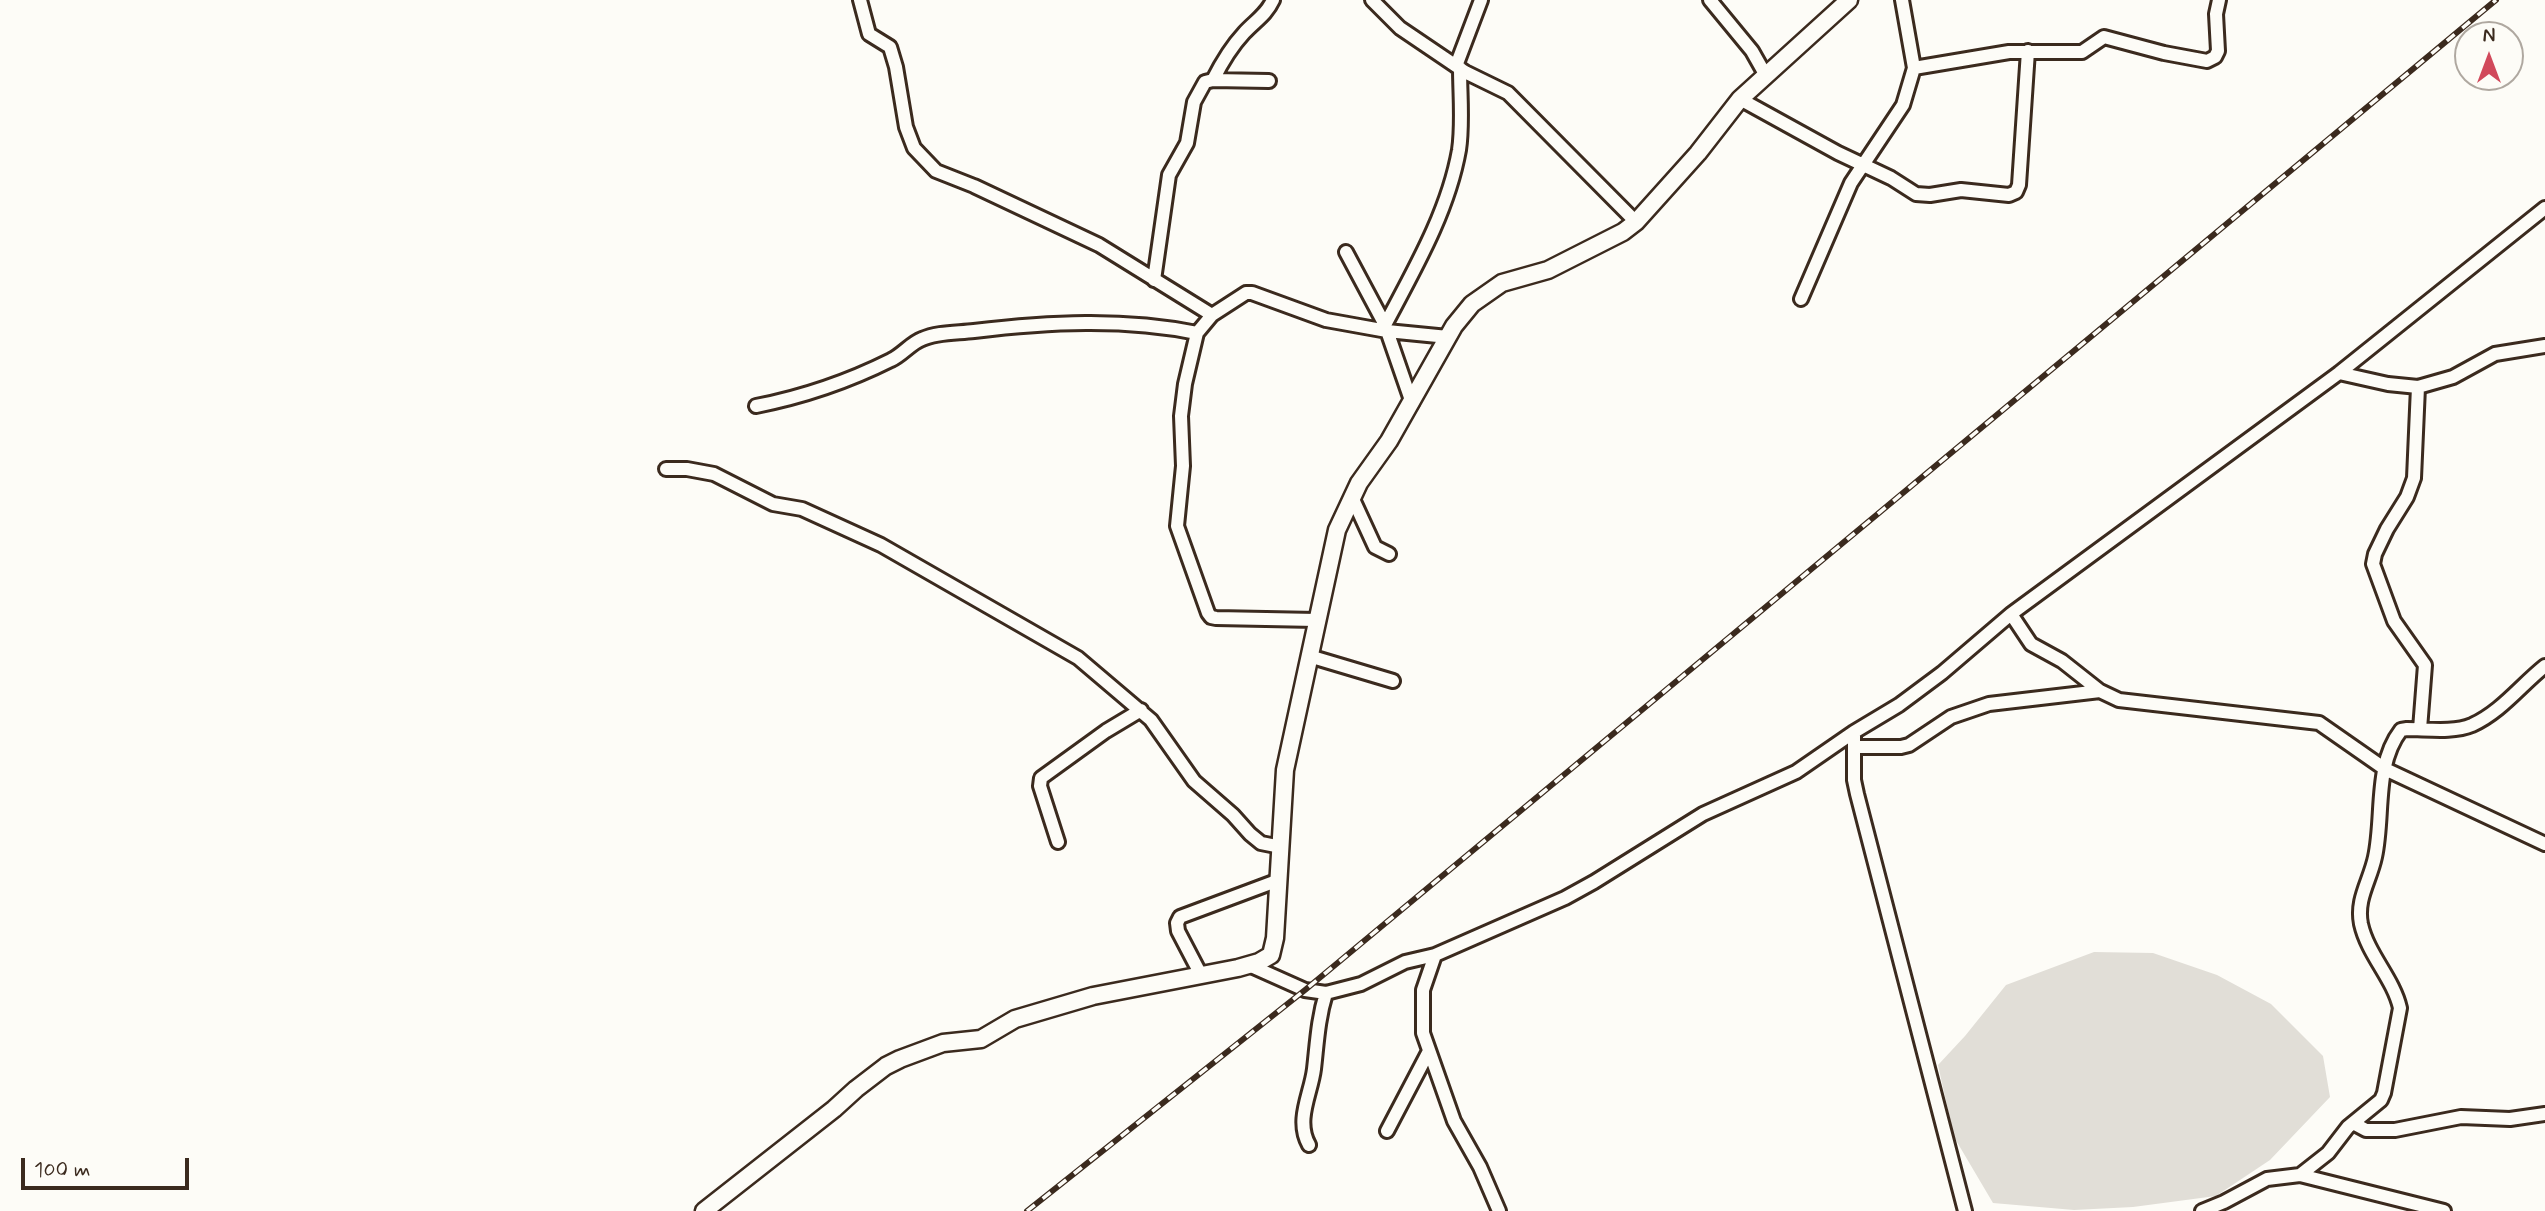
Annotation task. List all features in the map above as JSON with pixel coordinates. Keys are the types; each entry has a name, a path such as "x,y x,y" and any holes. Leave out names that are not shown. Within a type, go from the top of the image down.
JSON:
{"street":[{"path":"860,0 869,34 890,47 906,127 914,148 936,171 1099,245 1212,315"},
{"path":"1213,80 1230,50 1245,32 1264,17 1273,0"},
{"path":"1372,0 1400,28 1458,67 1508,93 1636,222"},
{"path":"1386,328 1432,233 1455,168 1459,147 1458,67 1481,0"},
{"path":"1710,0 1752,51 1765,74"},
{"path":"704,1211 856,1089 886,1066 901,1059 943,1044 981,1039 1015,1019 1093,996 1266,960 1274,950 1285,771 1337,530 1352,497 1412,404 1448,337 1462,315 1502,283 1548,271 1623,232 1636,222 1698,153 1740,99 1849,0"},
{"path":"1801,299 1851,183 1903,105 1914,68 1902,0"},
{"path":"1914,68 2009,51 2082,51 2095,41 2108,37 2164,53 2207,61 2215,57 2218,51 2216,14 2219,0"},
{"path":"1740,99 1838,153 1864,163 1916,194 1923,196 1950,190 2009,195 2016,192 2019,185 2028,51"},
{"path":"1154,280 1169,175 1187,144 1194,102 1205,82 1269,81"},
{"path":"1249,965 1305,990 1326,993 1361,984 1405,962 1435,955 1575,893 1703,814 1796,772 1899,705 2011,614 2339,373 2545,208"},
{"path":"1346,252 1386,328 1412,404"},
{"path":"1317,620 1216,618 1208,613 1177,526 1183,466 1181,416 1185,384 1197,333 1212,315 1240,295 1252,293 1326,320 1448,337"},
{"path":"756,405 807,395 891,360 922,338 1034,326 1126,323 1197,333"},
{"path":"2339,373 2418,387 2453,377 2495,354 2545,346"},
{"path":"2418,387 2414,478 2407,498 2386,529 2375,554 2374,564 2394,621 2425,665 2420,729"},
{"path":"666,469 687,469 714,474 773,504 802,509 881,545 1077,658 1151,720 1194,781 1261,843 1281,847"},
{"path":"1352,497 1375,547 1389,554"},
{"path":"2011,614 2031,644 2062,660 2100,691 2119,699 2319,723 2385,769 2545,845"},
{"path":"1309,656 1393,681"},
{"path":"2300,1175 2328,1153 2353,1123 2381,1100 2384,1093 2399,1016 2398,998 2363,933 2360,902 2375,858 2385,769 2401,730 2456,729 2472,725 2498,709 2545,666"},
{"path":"1854,747 1909,745 1951,717 1989,704 2100,691"},
{"path":"1058,842 1040,786 1041,778 1106,731 1141,710"},
{"path":"1854,732 1857,794 1965,1211"},
{"path":"1201,975 1178,931 1177,923 1180,917 1279,880"},
{"path":"1435,955 1423,990 1423,1032 1454,1121 1480,1167 1499,1211"},
{"path":"1309,1144 1304,1130 1304,1104 1311,1082 1316,1036 1326,993"},
{"path":"1387,1131 1430,1051"},
{"path":"2353,1123 2366,1130 2395,1130 2461,1117 2510,1119 2545,1114"},
{"path":"2202,1211 2267,1179 2300,1175 2444,1211"}],"shaded area":[{"path":"2094,952 2153,953 2217,975 2271,1004 2323,1056 2330,1097 2270,1160 2216,1196 2133,1207 2074,1210 1993,1203 1954,1137 1938,1065 2006,985"}],"railway":[{"path":"1027,1211 1305,990 2496,0"}]}
